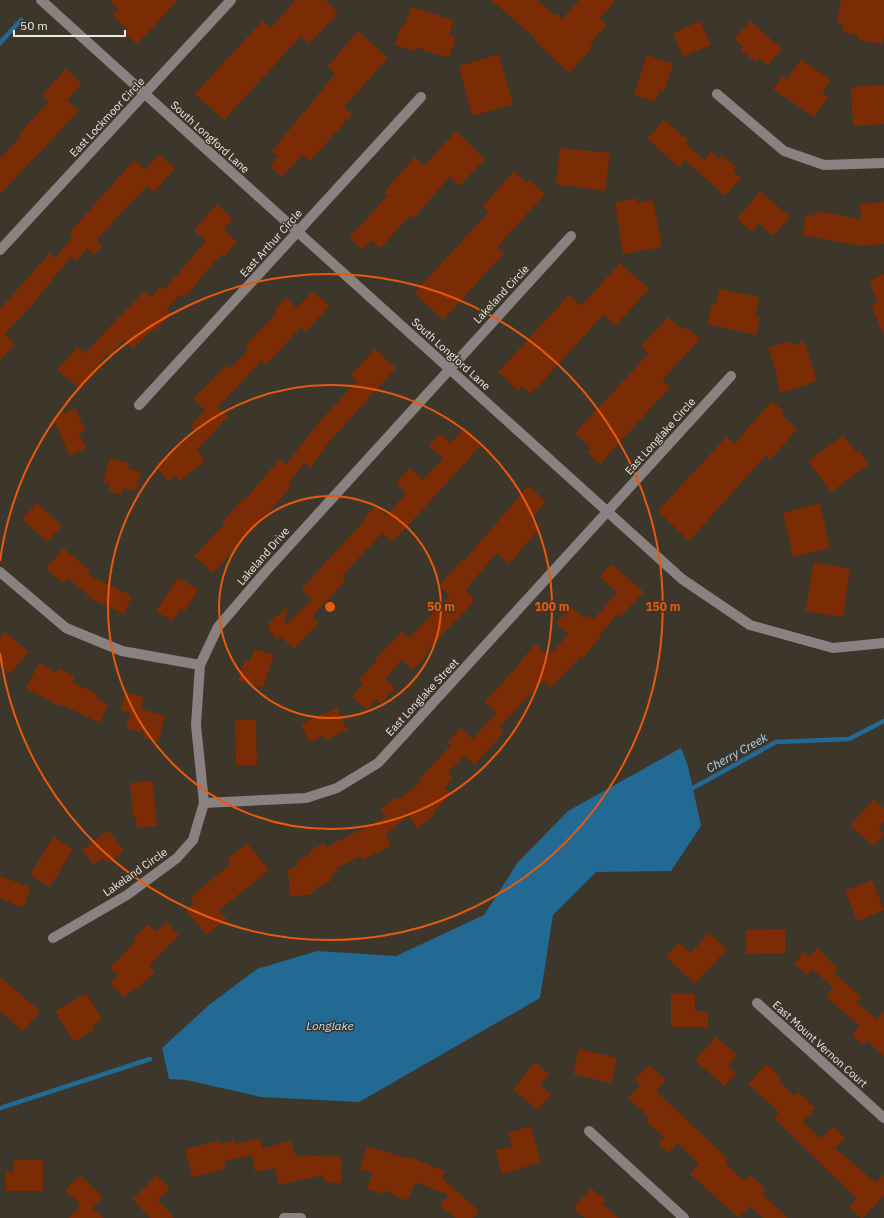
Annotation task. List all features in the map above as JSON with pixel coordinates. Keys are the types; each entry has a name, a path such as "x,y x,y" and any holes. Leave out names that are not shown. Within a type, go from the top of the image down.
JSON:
{"street":[{"name":"South Longford Lane","path":"41,0 682,579 750,625 833,648 884,643"},
{"name":"East Lockmoor Circle","path":"0,250 231,0"},
{"path":"717,94 784,151 824,165 884,163"},
{"name":"East Arthur Circle","path":"139,405 421,97"},
{"name":"Lakeland Circle","path":"449,369 571,236"},
{"name":"Lakeland Drive","path":"204,803 196,725 200,665 218,628 266,571 449,369"},
{"name":"East Longlake Circle","path":"607,512 731,376"},
{"name":"East Longlake Street","path":"204,803 306,798 337,788 378,763 607,512"},
{"path":"0,572 66,628 122,651 200,665"},
{"name":"Lakeland Circle","path":"53,938 127,895 177,858 193,840 204,803"},
{"name":"East Mount Vernon Court","path":"757,1003 884,1118"},
{"path":"589,1131 684,1218"},
{"path":"284,1218 301,1218"}],"water":[{"name":"Longlake","path":"681,748 688,766 701,826 671,871 596,872 553,915 540,998 359,1102 261,1097 186,1080 169,1079 162,1048 209,1005 257,969 317,951 396,956 484,915 518,862 568,811"}],"building":[{"path":"109,0 178,0 137,44 125,34 128,30 112,15 119,9"},
{"path":"296,0 325,0 338,13 309,44 301,36 224,120 195,94 262,21 270,28"},
{"path":"491,0 537,0 556,16 558,14 562,19 579,0 616,0 599,19 606,25 590,44 593,47 569,73 534,40 535,38"},
{"path":"841,0 884,0 884,35 882,44 858,40 859,36 842,32 844,24 837,23"},
{"path":"411,7 454,20 449,35 456,37 449,58 415,47 414,51 395,45 401,26 404,27"},
{"path":"700,21 711,45 683,57 673,33"},
{"path":"750,21 782,49 768,65 759,58 755,62 741,50 743,47 734,39"},
{"path":"358,31 388,58 344,107 352,114 310,161 302,155 282,177 270,166 278,156 272,151 335,74 327,67"},
{"path":"499,54 513,104 472,116 459,66"},
{"path":"647,55 673,64 664,92 660,90 655,102 634,95"},
{"path":"801,59 831,80 822,93 828,97 814,117 773,89 783,75 787,79"},
{"path":"66,69 82,84 67,100 79,111 0,194 0,159 21,136 19,134 49,101 42,95"},
{"path":"884,85 884,124 853,126 851,87"},
{"path":"664,120 688,140 685,143 704,160 711,152 719,159 722,155 736,167 733,171 741,178 725,196 685,160 679,167 647,139"},
{"path":"456,131 485,159 459,186 450,176 414,218 411,215 380,248 371,240 362,250 349,237 388,196 384,192 415,157 424,166"},
{"path":"560,148 610,153 605,191 556,184"},
{"path":"159,154 175,168 154,192 147,186 96,240 102,246 94,255 87,248 76,261 71,257 37,298 38,299 5,334 15,344 0,360 0,309 50,253 55,258 73,237 69,233 134,160 145,170"},
{"path":"514,171 527,183 529,180 545,194 497,247 504,253 443,320 414,293 489,212 483,206"},
{"path":"760,191 790,217 773,236 759,223 752,232 737,219"},
{"path":"636,198 637,203 653,200 662,247 623,254 615,202"},
{"path":"884,202 884,244 861,246 802,235 806,214 816,216 817,211 861,219 860,204"},
{"path":"217,204 233,219 223,229 237,242 224,257 221,254 185,297 181,294 166,310 171,314 155,331 153,329 133,349 124,340 109,356 107,354 79,388 57,370 77,347 85,353 144,291 151,297 161,286 164,290 206,241 194,230"},
{"path":"620,263 649,289 615,326 603,315 531,394 522,386 519,391 498,372 569,295 581,306"},
{"path":"884,274 884,336 871,305 878,302 869,281"},
{"path":"719,289 759,297 755,316 760,317 756,335 707,324 712,303 716,304"},
{"path":"313,291 329,306 306,332 301,327 266,365 261,361 218,407 228,416 197,450 205,461 180,481 175,475 168,481 156,466 196,432 190,426 205,410 193,399 226,365 230,369 249,349 245,346 277,313 274,311 286,298 297,308"},
{"path":"668,317 683,330 686,327 700,339 662,380 670,387 600,464 587,452 591,448 575,433 649,353 641,346"},
{"path":"790,341 791,346 804,341 817,381 781,393 776,379 778,378 768,348"},
{"path":"375,349 396,368 330,441 310,468 305,463 288,483 292,486 213,573 194,556 224,524 222,522 244,498 245,499 280,459 286,464 321,420 357,381 351,375"},
{"path":"772,401 784,412 782,415 797,429 770,460 766,455 689,541 658,511 726,437 734,444"},
{"path":"75,408 85,430 79,433 86,448 70,456 53,418"},
{"path":"465,428 482,444 393,542 382,533 342,576 346,580 312,617 319,623 294,649 280,636 278,640 268,630 270,627 268,624 277,614 279,616 289,603 284,621 287,624 312,599 301,589 366,519 364,518 375,506 387,516 406,493 396,483 410,468 423,480 443,458 429,446 440,434 450,443"},
{"path":"843,435 857,453 859,451 869,464 831,492 808,461"},
{"path":"110,458 129,463 128,468 141,472 136,491 123,488 121,495 109,491 110,484 103,482"},
{"path":"528,486 546,501 530,520 540,528 509,564 497,553 465,590 475,600 425,653 427,655 413,670 402,660 385,679 395,688 381,704 376,699 367,710 352,697 363,684 359,680 402,631 409,638 450,596 439,585 462,560 464,561"},
{"path":"37,503 62,526 47,542 22,519"},
{"path":"820,503 830,548 793,557 783,513"},
{"path":"63,548 91,571 88,575 132,596 124,614 87,597 88,595 68,578 63,583 46,569"},
{"path":"814,562 850,569 843,617 805,611"},
{"path":"611,564 644,592 620,617 617,615 599,635 601,637 583,658 581,656 551,688 543,681 499,727 504,732 475,765 464,756 448,773 453,778 444,788 451,794 434,812 435,814 418,828 408,816 386,834 391,846 363,860 361,856 336,868 338,872 331,875 331,881 312,891 312,895 289,896 289,877 286,871 297,866 297,861 310,854 310,851 324,843 326,847 387,817 380,810 396,797 398,800 422,781 419,779 451,745 448,742 461,728 473,739 496,713 485,702 522,661 521,660 536,644 548,656 569,634 556,623 571,607 585,619 589,615 594,619 617,592 600,577"},
{"path":"178,577 198,590 185,611 181,608 172,621 156,611"},
{"path":"5,632 29,652 10,674 0,665 0,638"},
{"path":"254,649 274,655 263,688 238,681 245,660 250,662"},
{"path":"39,663 56,673 59,668 75,677 72,682 98,694 96,699 108,704 100,723 60,704 59,706 26,688"},
{"path":"126,692 144,697 141,709 165,716 158,742 144,738 146,734 126,728 131,713 120,710"},
{"path":"337,708 347,730 325,740 323,736 309,742 301,724"},
{"path":"235,720 256,720 257,765 236,765"},
{"path":"153,781 157,826 137,828 136,817 133,817 130,783"},
{"path":"874,799 884,808 884,821 879,828 884,834 874,846 850,826"},
{"path":"108,830 124,851 107,863 103,858 93,865 82,850"},
{"path":"53,837 73,849 50,887 30,875"},
{"path":"247,843 269,870 219,910 227,919 206,935 186,910 194,904 190,898 230,864 227,859"},
{"path":"0,876 31,888 23,908 0,898"},
{"path":"872,880 884,910 857,921 845,891"},
{"path":"166,922 179,935 149,966 155,972 136,990 134,988 124,997 110,983 118,975 110,968 136,941 133,939 148,924 156,932"},
{"path":"785,929 785,953 746,954 746,930"},
{"path":"709,933 727,949 695,984 666,957 679,943 691,953"},
{"path":"817,948 838,968 834,973 861,997 856,1002 877,1019 884,1011 884,1056 867,1041 863,1045 852,1035 860,1026 826,997 833,988 813,969 806,975 794,964 804,952 809,957"},
{"path":"0,977 40,1011 23,1031 0,1011"},
{"path":"86,993 102,1019 93,1025 95,1029 74,1042 55,1011"},
{"path":"671,994 695,994 695,1011 708,1011 708,1027 671,1027"},
{"path":"716,1037 737,1055 728,1066 736,1073 724,1086 695,1060"},
{"path":"579,1049 617,1058 611,1083 573,1074"},
{"path":"535,1062 549,1074 540,1085 551,1094 538,1110 513,1090"},
{"path":"766,1064 781,1077 778,1080 794,1096 798,1092 815,1108 803,1122 821,1139 833,1127 845,1138 835,1148 876,1183 884,1174 884,1195 863,1218 861,1218 849,1207 857,1199 774,1118 779,1112 748,1084"},
{"path":"649,1065 666,1080 656,1091 728,1159 725,1163 744,1181 750,1175 766,1190 762,1194 788,1218 763,1218 750,1206 739,1218 690,1174 699,1164 677,1143 669,1153 658,1143 664,1137 646,1121 649,1117 628,1098 640,1085 635,1080"},
{"path":"531,1126 541,1162 502,1174 495,1150 512,1146 508,1133"},
{"path":"260,1138 262,1148 291,1141 295,1155 342,1157 341,1183 324,1182 324,1175 279,1185 275,1168 255,1172 252,1155 224,1161 226,1169 192,1177 185,1149 219,1141 220,1144 234,1140 235,1144"},
{"path":"367,1146 409,1159 410,1157 445,1171 442,1178 479,1211 473,1218 455,1218 440,1205 448,1195 416,1182 407,1201 383,1190 382,1194 367,1189 372,1173 360,1169"},
{"path":"14,1160 43,1160 43,1191 6,1191 6,1172 14,1172"},
{"path":"80,1175 103,1197 92,1209 103,1218 69,1218 81,1205 65,1190"},
{"path":"157,1175 170,1189 158,1200 174,1218 150,1218 132,1199"},
{"path":"591,1188 605,1200 602,1204 618,1218 585,1218 573,1208"}],"waterway":[{"path":"0,43 21,20"},
{"name":"Cherry Creek","path":"693,788 776,742 849,739 884,721"},
{"path":"0,1108 150,1059"}]}
